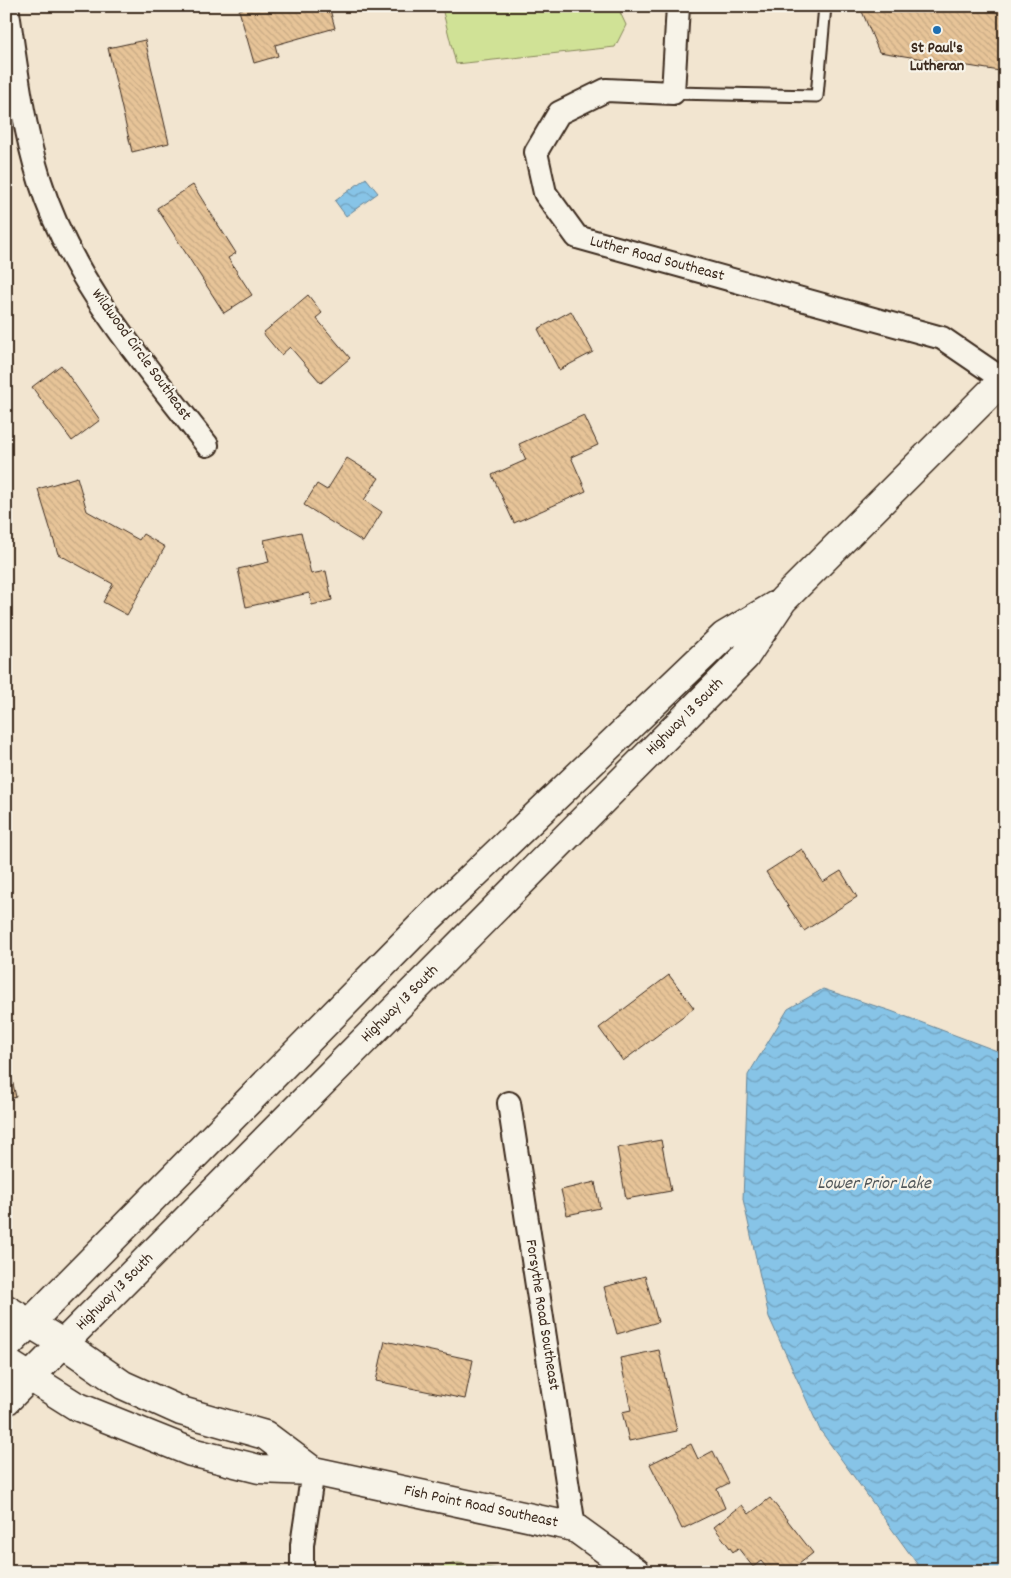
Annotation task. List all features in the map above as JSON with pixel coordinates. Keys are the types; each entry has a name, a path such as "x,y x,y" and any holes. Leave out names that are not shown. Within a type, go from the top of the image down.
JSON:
{"main road":[{"name":"Highway 13 South","path":"6,1401 745,657 783,600 1004,379"},
{"name":"Highway 13 South","path":"6,1347 428,919 724,636 783,600"},
{"name":"Fish Point Road Southeast","path":"6,1309 64,1344 123,1385 181,1411 265,1435 313,1471"},
{"name":"Fish Point Road Southeast","path":"6,1362 76,1406 191,1452 259,1469 313,1471 574,1527 636,1572"}],"street":[{"name":"Wildwood Circle Southeast","path":"7,6 26,125 40,181 60,233 105,312 207,445"},
{"path":"674,92 678,6"},
{"name":"Luther Road Southeast","path":"674,92 606,90 559,113 536,152 544,193 578,237 942,338 1004,379"},
{"name":"Forsythe Road Southeast","path":"509,1103 574,1527"},
{"path":"302,1572 302,1545 313,1471"}],"lane":[{"path":"674,92 818,96 826,6"}],"green space":[{"path":"445,6 617,6 626,25 615,47 456,64 443,12"},
{"path":"458,1563 506,1570 509,1572 412,1572"}],"water":[{"path":"366,178 378,193 346,216 335,201"},
{"name":"Lower Prior Lake","path":"823,989 891,1011 1005,1054 1005,1572 923,1572 820,1430 769,1317 743,1199 748,1075 788,1009"}],"building":[{"path":"251,6 329,6 335,28 275,45 278,56 254,63 239,10"},
{"name":"St Paul's Lutheran","path":"863,6 1005,6 1005,66 1000,71 879,52 861,9"},
{"path":"145,40 169,143 132,152 108,48"},
{"path":"193,185 236,253 228,258 252,295 224,313 157,208"},
{"path":"308,295 322,313 316,318 350,358 321,383 290,347 281,355 263,333"},
{"path":"571,311 593,352 559,370 538,329"},
{"path":"61,365 100,420 72,441 32,387"},
{"path":"584,415 598,445 571,457 586,491 514,523 492,475 526,460 519,444"},
{"path":"347,458 379,478 364,500 382,512 363,542 304,505 317,484 327,490"},
{"path":"77,477 87,511 139,540 143,534 165,547 127,615 103,602 113,584 58,554 38,489"},
{"path":"301,532 311,574 326,571 332,600 312,605 309,593 246,607 238,569 269,562 264,540"},
{"path":"802,849 823,882 841,871 857,897 804,931 766,872"},
{"path":"669,975 694,1008 623,1061 599,1028"},
{"path":"6,1053 16,1097 6,1100"},
{"path":"661,1140 671,1191 626,1199 617,1148"},
{"path":"595,1182 600,1208 567,1215 561,1190"},
{"path":"645,1276 658,1322 617,1334 604,1287"},
{"path":"385,1341 473,1360 465,1399 376,1381"},
{"path":"659,1350 677,1431 629,1441 622,1412 631,1410 620,1358"},
{"path":"691,1444 698,1459 713,1451 729,1483 717,1489 725,1508 682,1529 650,1464"},
{"path":"770,1498 813,1553 789,1572 770,1572 761,1561 753,1567 738,1548 733,1552 714,1527 742,1505 749,1514"}],"place":[{"name":"St Paul's Lutheran","path":"937,30"}]}
